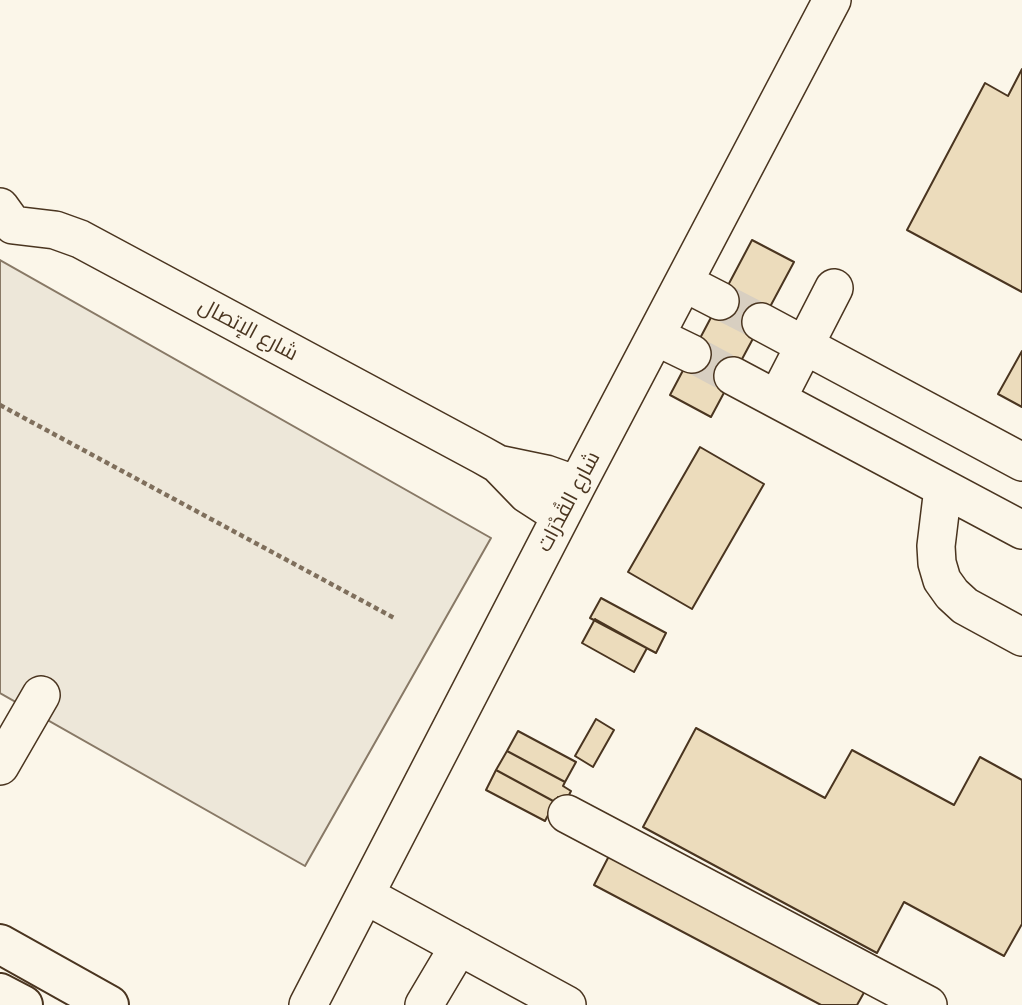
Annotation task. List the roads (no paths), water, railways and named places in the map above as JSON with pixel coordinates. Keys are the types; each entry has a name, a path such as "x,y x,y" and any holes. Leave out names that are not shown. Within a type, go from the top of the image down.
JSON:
{"main road":[{"path":"0,944 109,1005"},
{"path":"0,993 23,1005"}],"street":[{"name":"شارع القُدْرَات","path":"309,1005 569,500 832,0"},
{"name":"شارع الإتصال","path":"7,216 79,239 498,464 527,494 569,500"},
{"path":"685,283 720,301"},
{"path":"777,400 834,288"},
{"path":"761,323 1022,462"},
{"path":"657,337 692,354"},
{"path":"733,376 1022,530"},
{"path":"943,488 936,546 942,580 965,606 1022,636"},
{"path":"0,766 41,695"},
{"path":"567,814 928,1005"},
{"path":"365,895 567,1005"},
{"path":"424,1005 459,946"}],"tunnel":[{"path":"720,301 761,322"},
{"path":"692,354 733,376"}]}
